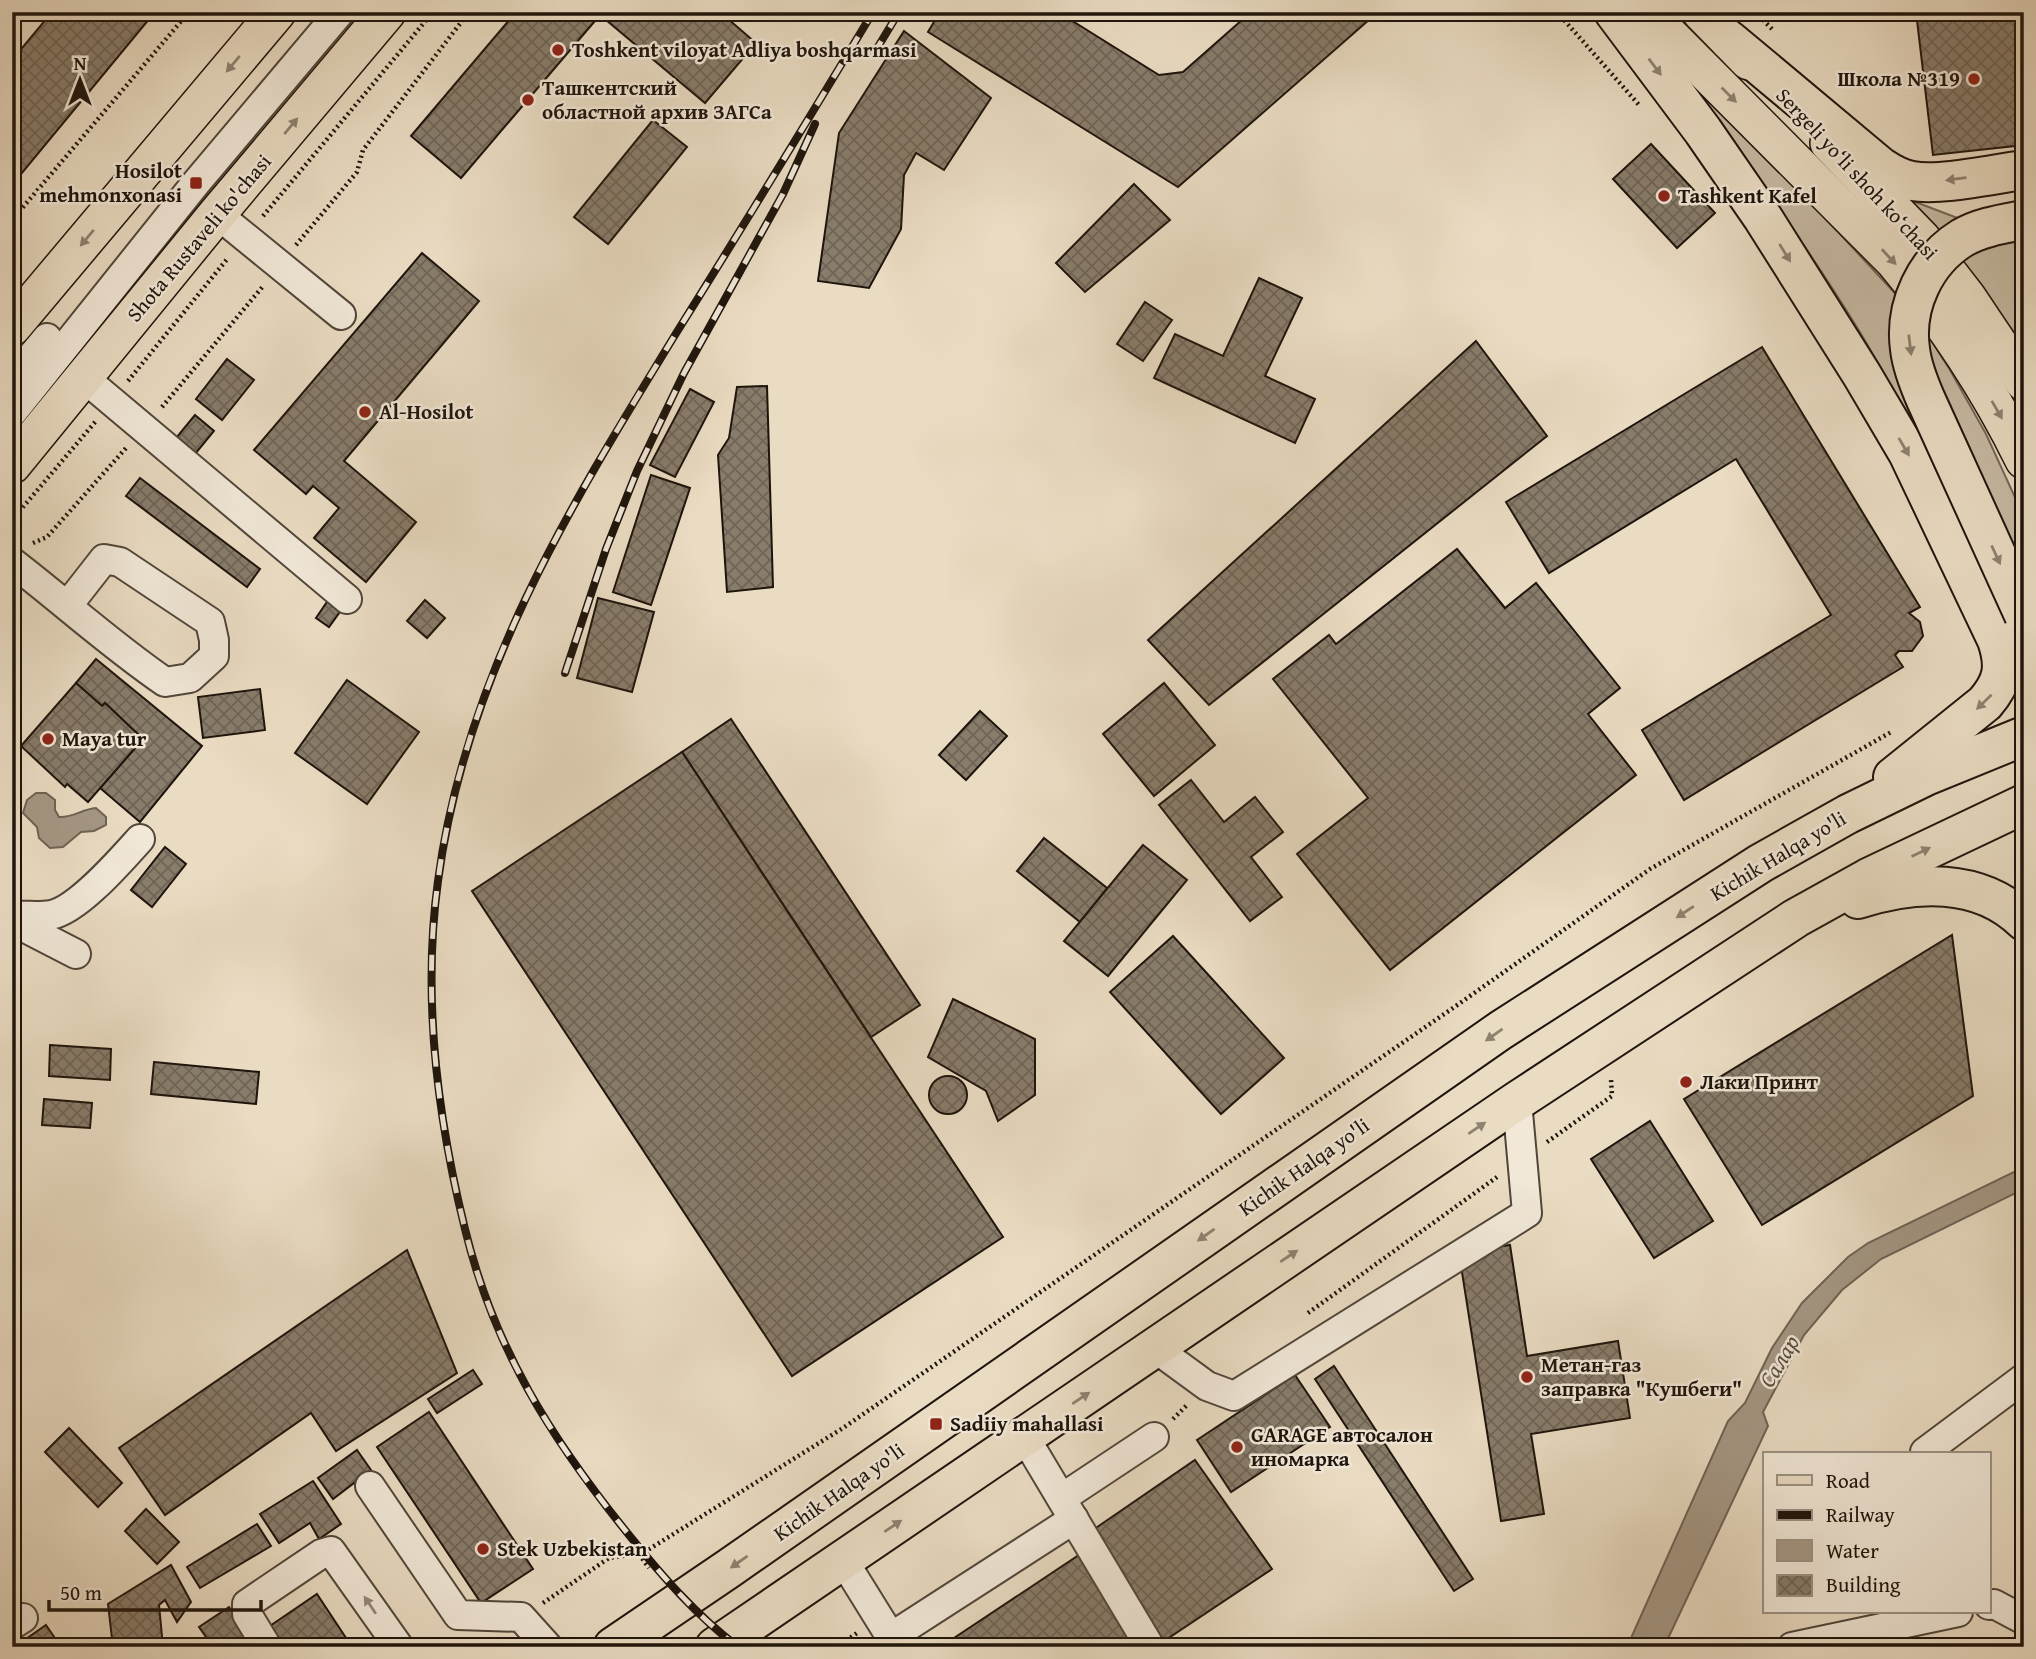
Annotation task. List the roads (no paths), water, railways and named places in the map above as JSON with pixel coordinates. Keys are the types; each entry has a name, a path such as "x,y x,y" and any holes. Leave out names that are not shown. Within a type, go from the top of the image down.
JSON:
{"highway":[{"path":"1614,12 1703,131 1763,218 1861,375 1908,453 2000,649 2002,677 1985,703 1848,814"},
{"path":"1729,40 1881,167 1900,177 1911,181 1934,182 2024,170"},
{"path":"2024,220 1977,231 1956,242 1939,257 1930,268 1914,300 1908,334 1914,367 1926,400 2024,615"},
{"name":"Kichik Halqa yo'li","path":"613,1647 1501,1030 1761,863 1848,814 1926,776 2024,736"},
{"path":"718,1646 1517,1101 1796,918 1868,878 2024,804"},
{"path":"1796,918 1880,893 1941,886 1982,893 2004,905 2024,921"},
{"path":"991,1385 1024,1436"}],"main road":[{"path":"12,327 277,12"},
{"name":"Shota Rustaveli ko'chasi","path":"17,438 84,378 387,12"},
{"name":"Sergeli yo‘li shoh ko‘chasi","path":"1646,12 1894,261 1967,361 1995,405 2024,460"},
{"name":"Sergeli yo‘li shoh ko‘chasi","path":"1701,12 1898,212 1944,267 2024,382"}],"lane":[{"path":"12,380 323,12"},
{"path":"17,438 196,183 340,12"},
{"path":"218,214 341,315"},
{"path":"84,378 347,599"},
{"path":"18,554 68,605 83,620 165,682 190,678 214,656 210,622 120,562 104,559 68,605"},
{"path":"1978,600 2000,611 2024,607"},
{"path":"12,918 52,915 67,908 102,881 140,839"},
{"path":"12,918 76,954"},
{"path":"1155,1348 1207,1386 1234,1396 1527,1213 1517,1101"},
{"path":"1925,1452 2024,1378"},
{"path":"1024,1436 1150,1647"},
{"path":"843,1560 894,1642 1068,1509 1154,1437"},
{"path":"370,1486 458,1615 521,1617 548,1647"},
{"path":"267,1647 247,1614 247,1604 321,1553 331,1551 399,1647"},
{"path":"1990,1599 2024,1620"},
{"path":"1792,1647 1949,1614"}],"water":[{"path":"36,793 46,793 55,800 55,810 59,817 96,808 106,817 106,825 94,831 81,832 63,847 50,848 39,838 37,827 23,813 27,800"},
{"name":"Салар","path":"2024,1167 2024,1189 1881,1259 1842,1290 1804,1335 1763,1412 1768,1426 1664,1647 1627,1647 1728,1421 1745,1403 1772,1348 1802,1303 1848,1257 1868,1243"}],"railway":[{"path":"738,1647 680,1594 641,1550 575,1464 529,1391 492,1314 465,1229 440,1100 432,1012 433,925 452,806 472,734 497,664 527,596 597,464 873,12"},
{"path":"873,55 899,12"},
{"path":"565,673 606,549 637,471 684,373 783,194 815,124"}],"place":[{"name":"Toshkent viloyat Adliya boshqarmasi","path":"558,50"},
{"name":"Школа №319","path":"1974,79"},
{"name":"Ташкентский областной архив ЗАГСа","path":"528,100"},
{"name":"Hosilot mehmonxonasi","path":"196,183"},
{"name":"Tashkent Kafel","path":"1664,196"},
{"name":"Al-Hosilot","path":"365,412"},
{"name":"Maya tur","path":"48,739"},
{"name":"Лаки Принт","path":"1686,1082"},
{"name":"Метан-газ заправка \"Кушбеги\"","path":"1527,1377"},
{"name":"Sadiiy mahallasi","path":"936,1424"},
{"name":"GARAGE автосалон иномарка","path":"1237,1447"},
{"name":"Stek Uzbekistan","path":"483,1549"}]}
